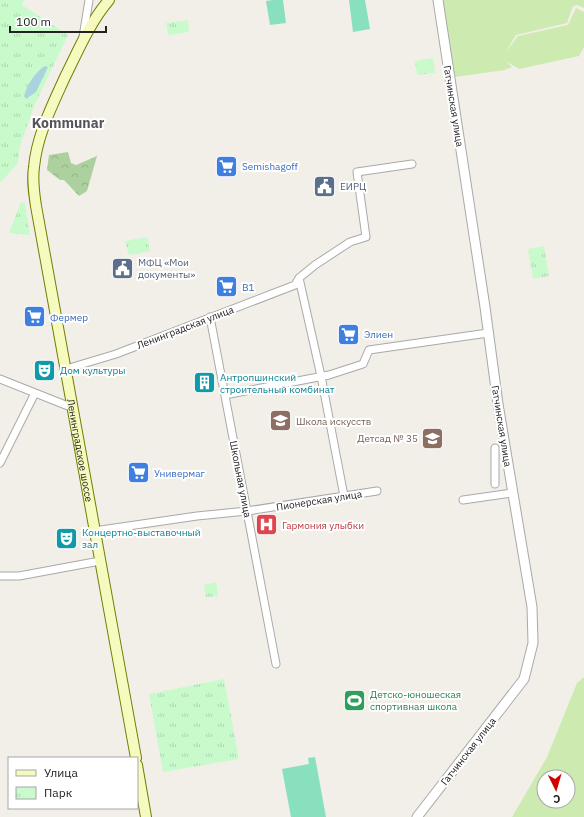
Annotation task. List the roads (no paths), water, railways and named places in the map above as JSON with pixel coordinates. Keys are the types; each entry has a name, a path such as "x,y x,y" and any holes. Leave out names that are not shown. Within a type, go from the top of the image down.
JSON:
{"main road":[{"name":"Ленинградское шоссе","path":"109,0 83,41 47,118 39,142 33,168 34,192 136,757"},
{"path":"138,771 146,817"}],"street":[{"path":"83,41 89,0"},
{"name":"Гатчинская улица","path":"417,817 524,679 533,643 533,618 512,493 438,0"},
{"name":"Ленинградская улица","path":"66,369 116,354 295,285 299,278 315,265 350,242 366,237 357,172 412,164"},
{"path":"299,278 321,376 344,496"},
{"name":"Школьная улица","path":"210,317 276,664"},
{"path":"225,395 340,372 363,364 368,350 488,333"},
{"path":"0,379 72,408"},
{"path":"0,463 35,393"},
{"path":"496,448 496,484"},
{"name":"Пионерская улица","path":"94,531 202,515 247,511 377,491"},
{"path":"463,500 512,493"},
{"path":"0,576 19,576 100,561"}],"water":[{"path":"45,66 48,67 36,92 26,99 24,96 29,83"}],"place":[{"name":"Semishagoff","path":"227,166"},
{"name":"ЕИРЦ","path":"325,186"},
{"name":"МФЦ «Мои документы»","path":"123,268"},
{"name":"B1","path":"227,287"},
{"name":"Фермер","path":"35,317"},
{"name":"Элиен","path":"348,334"},
{"name":"Дом культуры","path":"44,370"},
{"name":"Антропшинский строительный комбинат","path":"205,383"},
{"name":"Школа искусств","path":"281,421"},
{"name":"Детсад № 35","path":"433,438"},
{"name":"Универмаг","path":"138,473"},
{"name":"Гармония улыбки","path":"267,525"},
{"name":"Концертно-выставочный зал","path":"66,538"},
{"name":"Детско-юношеская спортивная школа","path":"355,700"}],"district":[{"name":"Kommunar","path":"68,123"}]}
